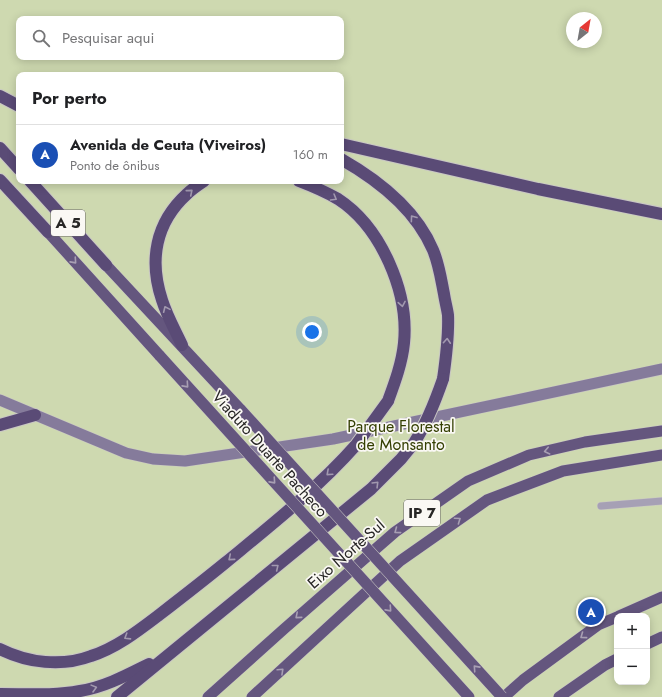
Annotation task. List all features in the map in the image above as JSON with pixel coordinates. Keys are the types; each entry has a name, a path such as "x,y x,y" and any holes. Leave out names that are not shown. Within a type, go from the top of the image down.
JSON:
{"highway":[{"path":"0,96 16,104"},
{"path":"344,145 538,189 662,214"},
{"path":"0,148 16,166"},
{"path":"117,697 371,489 396,464 414,442 431,413 443,379 446,355 448,315 440,269 433,250 410,213 375,182 344,161"},
{"name":"A 5","path":"0,180 48,232"},
{"name":"A 5","path":"33,184 106,265"},
{"path":"182,345 162,301 157,282 155,264 157,242 163,225 173,209 187,194 200,184"},
{"path":"0,649 22,658 46,662 68,662 91,656 126,639 193,589 333,470 356,445 388,401 398,371 404,343 405,321 397,281 387,258 374,236 359,217 339,200 306,184"},
{"path":"0,187 48,232"},
{"name":"Viaduto Duarte Pacheco","path":"48,232 469,697"},
{"name":"Viaduto Duarte Pacheco","path":"106,265 198,362 503,697"},
{"path":"0,425 35,415"},
{"name":"Eixo Norte-Sul","path":"208,697 284,628 395,532 468,481 530,455 585,442 662,431"},
{"name":"IP 7","path":"252,697 400,561 487,500 563,471 662,456"},
{"path":"625,613 662,597"},
{"path":"503,697 523,680 598,625 614,618"},
{"path":"650,643 662,637"},
{"path":"0,694 57,694 81,691 118,680 171,654"},
{"path":"560,697 605,665 614,660"}],"main road":[{"path":"0,400 126,453 153,459 185,461 333,439 662,369"}],"lane":[{"path":"601,506 662,501"}],"green space":[{"name":"Parque Florestal de Monsanto","path":"0,0 662,0 662,697 0,697"}],"place":[{"name":"Avenida de Ceuta (Viveiros)","path":"591,612"}]}
